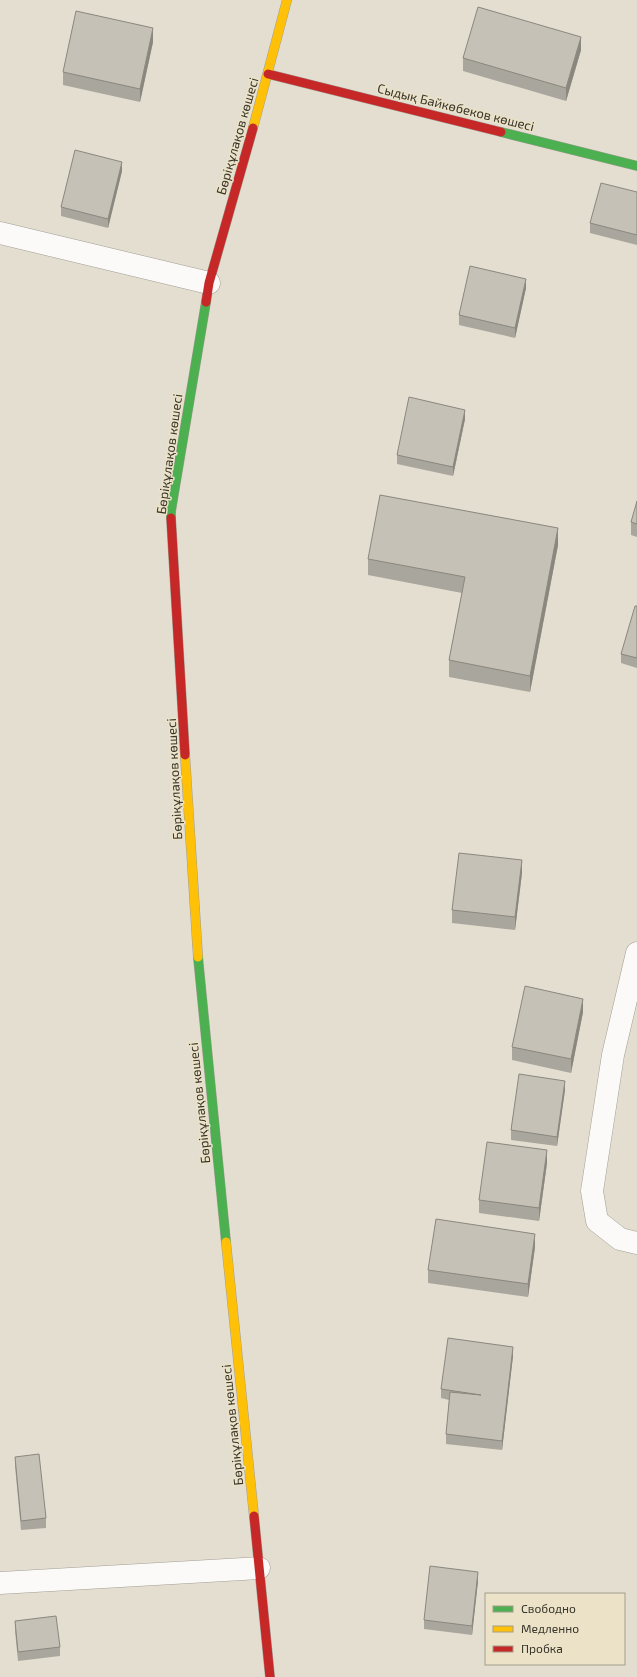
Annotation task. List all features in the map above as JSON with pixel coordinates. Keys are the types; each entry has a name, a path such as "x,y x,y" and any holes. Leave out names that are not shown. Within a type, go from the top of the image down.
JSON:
{"street":[{"name":"Бөріқұлақов көшесі","path":"270,1677 196,942 171,511 209,283 268,74 287,0"},
{"name":"Сыдық Байкөбеков көшесі","path":"268,74 637,166"},
{"path":"0,233 209,283"},
{"path":"637,953 612,1055 592,1191 597,1221 620,1239 637,1243"},
{"path":"0,1583 259,1568"}],"building":[{"path":"478,7 581,37 566,88 463,58"},
{"path":"76,11 153,28 140,89 63,72"},
{"path":"75,150 122,162 108,219 61,207"},
{"path":"601,183 637,192 637,235 590,223"},
{"path":"470,266 526,279 515,328 459,315"},
{"path":"409,397 465,410 453,467 397,455"},
{"path":"380,495 558,528 530,676 449,660 465,577 368,559"},
{"path":"637,501 637,524 631,522"},
{"path":"635,606 637,606 637,658 621,654"},
{"path":"459,853 522,860 515,917 452,910"},
{"path":"525,986 583,999 571,1059 512,1047"},
{"path":"519,1074 565,1081 557,1137 511,1130"},
{"path":"487,1142 547,1150 539,1208 479,1200"},
{"path":"436,1219 535,1234 528,1284 428,1270"},
{"path":"448,1338 513,1347 502,1441 446,1434 450,1392 481,1395 441,1389"},
{"path":"39,1454 46,1518 21,1521 15,1457"},
{"path":"430,1566 478,1572 472,1626 424,1620"},
{"path":"56,1616 60,1647 18,1652 15,1621"}],"traffic: fast":[{"path":"501,132 637,166"},
{"path":"171,518 206,302"},
{"path":"198,957 226,1242"}],"traffic: slow":[{"path":"253,128 287,0"},
{"path":"185,755 198,957"},
{"path":"226,1242 254,1516"}],"traffic: jam":[{"path":"268,74 501,132"},
{"path":"206,302 209,283 253,128"},
{"path":"171,518 185,755"},
{"path":"254,1516 270,1677"}]}
